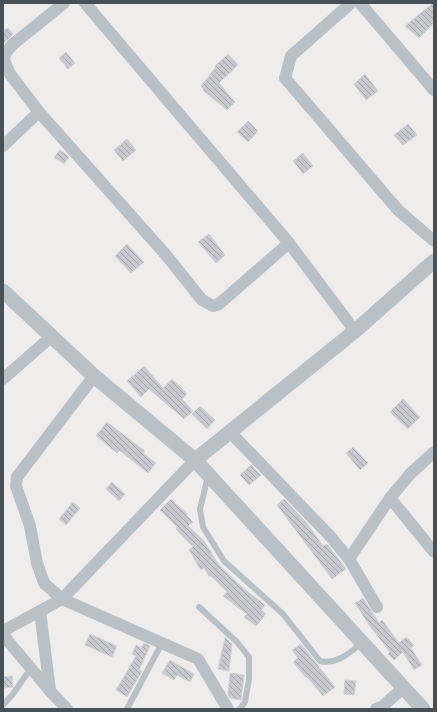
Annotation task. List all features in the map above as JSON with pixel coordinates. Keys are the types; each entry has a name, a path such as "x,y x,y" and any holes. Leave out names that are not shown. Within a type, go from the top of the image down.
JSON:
{"street":[{"path":"64,3 12,45 5,54 4,60 10,74 38,112 207,304 213,306 227,299 289,243"},
{"path":"85,3 289,243 354,332"},
{"path":"351,3 291,56 285,78 398,210 434,241"},
{"path":"360,3 430,75 434,90"},
{"path":"3,146 38,112"},
{"path":"3,631 62,599 195,460 354,332 434,261"},
{"path":"3,291 94,376 195,460 423,709"},
{"path":"3,379 52,336"},
{"path":"94,376 17,477 16,486 30,526 36,563 44,583 62,599 198,659 228,709"},
{"path":"230,432 330,536 349,559 377,607"},
{"path":"349,559 390,498 410,474 434,452"},
{"path":"390,498 434,552"},
{"path":"40,611 50,691"},
{"path":"3,635 67,709"},
{"path":"376,709 383,706 403,688"}],"lane":[{"path":"208,474 200,509 203,527 224,560 282,614 320,661 327,663 339,660 362,643"},
{"path":"199,608 237,642 249,657 249,679 245,702 240,709"},
{"path":"127,709 162,643"},
{"path":"3,705 13,694 31,668"}],"building":[{"path":"433,3 434,23 419,38 405,26"},
{"path":"8,28 13,34 4,43 3,31"},
{"path":"66,52 75,63 68,69 59,58"},
{"path":"228,54 238,65 219,83 235,102 227,110 204,91 201,86 216,67 215,66"},
{"path":"365,74 378,91 366,100 354,84"},
{"path":"248,121 258,131 248,142 237,132"},
{"path":"408,124 417,135 403,145 394,135"},
{"path":"127,139 136,150 123,161 114,150"},
{"path":"60,150 69,157 64,164 54,157"},
{"path":"303,153 313,166 303,174 293,161"},
{"path":"209,234 225,255 216,263 198,242"},
{"path":"127,244 144,262 131,273 115,256"},
{"path":"144,366 163,388 172,379 187,394 182,399 193,411 184,419 149,389 141,397 127,381"},
{"path":"403,399 420,417 408,429 390,412"},
{"path":"200,406 215,420 207,429 192,414"},
{"path":"107,422 145,451 143,453 156,463 148,473 119,450 117,453 96,436"},
{"path":"353,447 368,463 360,470 346,453"},
{"path":"251,465 261,475 249,485 240,475"},
{"path":"112,482 125,494 119,501 106,489"},
{"path":"171,499 193,522 188,526 204,541 218,564 243,588 265,605 261,610 266,614 256,626 244,617 247,614 223,596 227,592 211,576 209,576 204,568 201,570 189,550 193,547 176,529 177,527 160,510"},
{"path":"284,499 306,522 323,546 327,544 346,569 332,579 277,505"},
{"path":"73,502 80,508 66,525 59,519"},
{"path":"363,598 379,623 382,620 399,643 406,637 414,645 411,648 422,665 414,670 403,652 394,660 388,654 390,652 369,625 355,603"},
{"path":"90,634 117,646 112,657 85,645"},
{"path":"225,637 232,644 229,671 218,669"},
{"path":"144,643 150,646 139,670 142,671 127,697 116,690 136,656 132,654 136,645 141,648"},
{"path":"301,644 335,687 323,696 293,662 298,658 292,650"},
{"path":"170,660 194,674 190,682 177,675 174,680 162,673"},
{"path":"230,673 244,675 241,700 230,698 228,695"},
{"path":"12,676 13,687 3,688 3,677"},
{"path":"345,680 356,681 354,695 344,694"}]}
